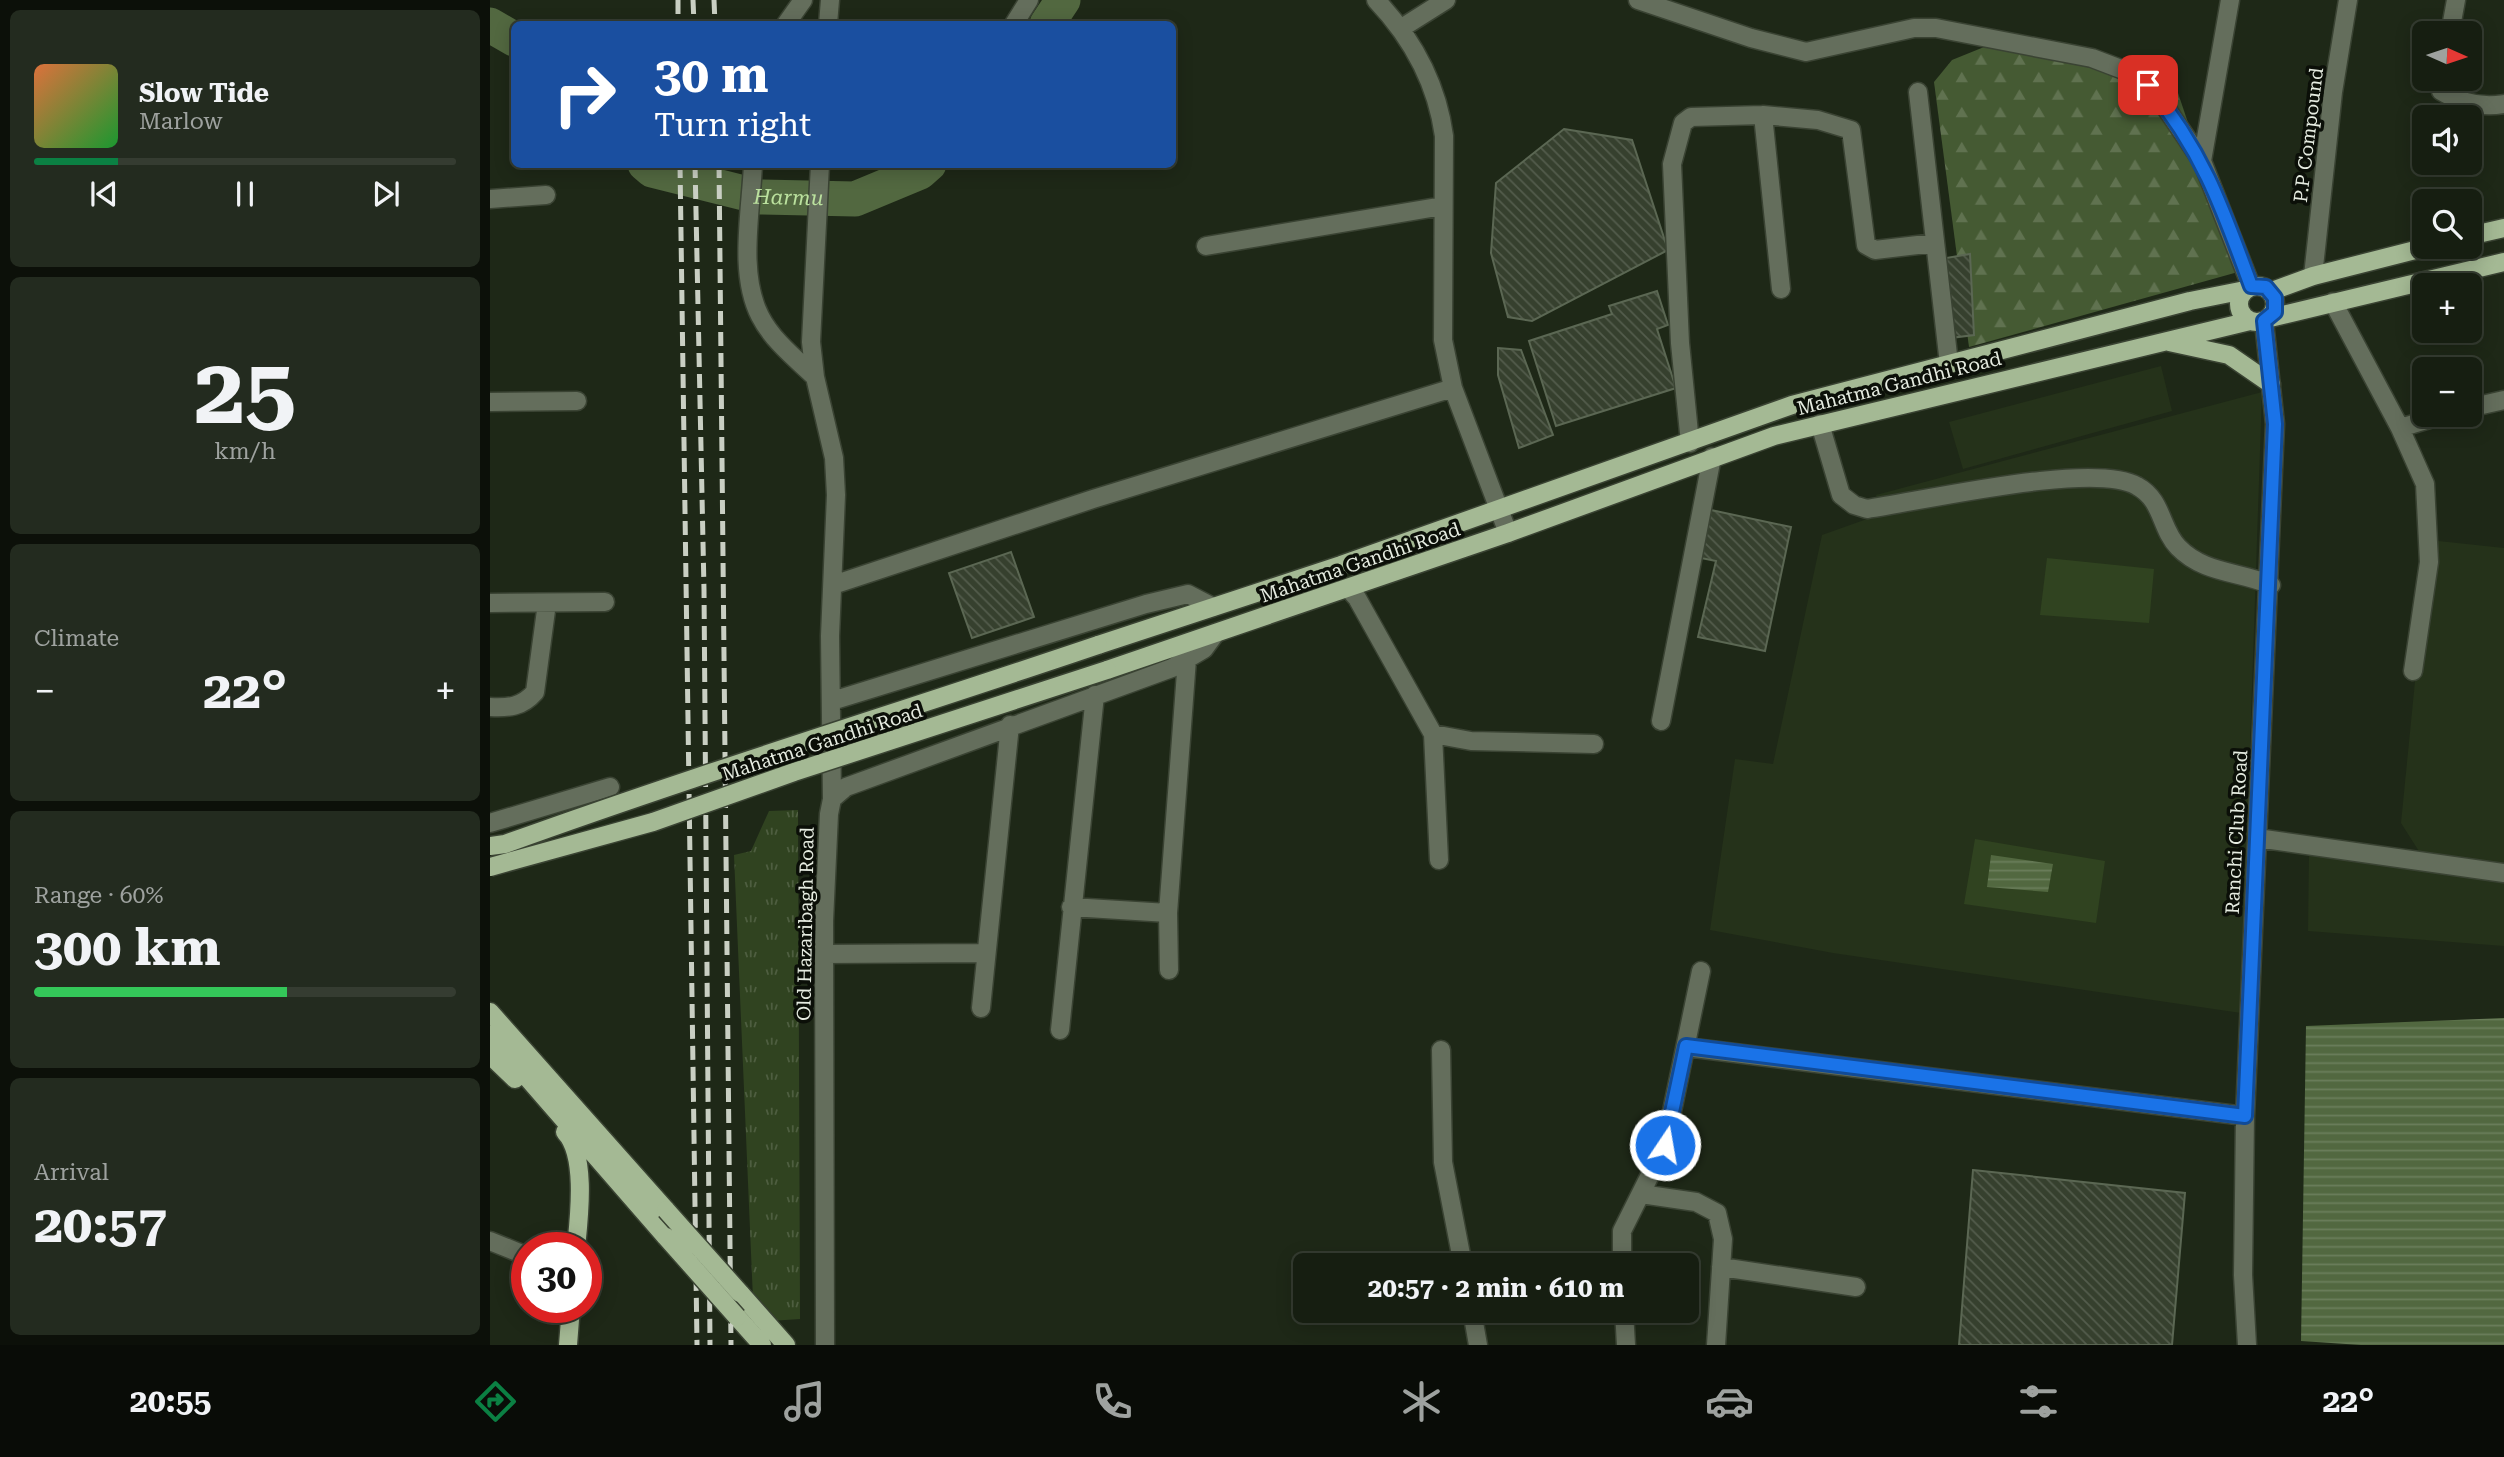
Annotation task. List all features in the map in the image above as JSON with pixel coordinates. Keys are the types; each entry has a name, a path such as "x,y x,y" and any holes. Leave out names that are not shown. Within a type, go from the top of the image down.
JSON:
{"main road":[{"path":"2482,233 2504,228"},
{"path":"2272,291 2313,276 2412,251"},
{"name":"Mahatma Gandhi Road","path":"490,867 653,822 794,772 1349,589 1712,457 1820,424 2161,341 2504,262"},
{"path":"2259,285 2272,291 2275,312 2261,320 2239,311 2241,296 2248,288 2259,285"},
{"name":"Mahatma Gandhi Road","path":"490,846 505,844 655,790 782,752 1213,607 1690,443 1792,405 2248,288"},
{"path":"2161,341 2229,355 2271,384"},
{"path":"490,1012 786,1345"},
{"path":"490,1035 762,1345"},
{"path":"490,1055 570,1137 579,1167 577,1232"},
{"path":"568,1345 570,1323"}],"street":[{"path":"788,21 803,0"},
{"path":"828,21 830,0"},
{"path":"1016,21 1029,0"},
{"path":"1376,0 1400,29 1433,86 1440,107 1444,136 1443,340 1453,388 1497,510 1508,533"},
{"path":"1400,29 1446,0"},
{"path":"1638,0 1806,52 1914,29 1936,28 2092,58 2134,74 2148,85 2178,123 2202,161 2248,288"},
{"path":"2202,161 2230,0"},
{"name":"P.P Compound","path":"2313,276 2333,92 2348,0"},
{"path":"2452,21 2456,0"},
{"path":"2443,91 2469,104 2504,104"},
{"path":"1918,92 1949,364"},
{"path":"1690,443 1681,343 1672,164 1683,123 1691,117 1763,115 1818,120 1851,130 1866,244 1875,250 1935,243"},
{"path":"1763,115 1782,289"},
{"path":"753,168 749,282 760,316 775,337 815,377"},
{"name":"Old Hazaribagh Road","path":"820,168 813,253 811,342 815,377 834,458 830,636 832,799 829,814 824,954 825,1345"},
{"path":"490,199 546,195"},
{"path":"1206,246 1443,206"},
{"path":"2333,302 2400,428 2425,484 2429,540 2427,583 2413,671"},
{"name":"Ranchi Club Road","path":"2247,1345 2243,1275 2245,1116 2275,424 2261,320"},
{"path":"833,585 1093,499 1453,388"},
{"path":"2482,405 2504,400"},
{"path":"490,402 577,401"},
{"path":"1820,424 1841,495 1854,505 1867,509 2032,481 2112,479 2133,484 2146,491 2158,504 2177,546 2194,558 2212,570 2270,585"},
{"path":"2400,428 2412,424"},
{"path":"1661,721 1712,457"},
{"path":"1349,589 1357,598 1433,734 1439,860"},
{"path":"832,701 1146,604 1188,594 1213,607"},
{"path":"490,603 604,602"},
{"path":"490,707 509,708 527,701 534,692 547,603"},
{"path":"832,799 846,787 1172,668 1204,649 1215,634"},
{"path":"1169,970 1168,913 1187,659"},
{"path":"1060,1030 1095,695"},
{"path":"981,1007 1010,725"},
{"path":"1433,734 1498,743 1594,744"},
{"path":"490,823 610,787"},
{"path":"2257,838 2504,873"},
{"path":"1072,907 1168,913"},
{"path":"824,954 986,953"},
{"path":"1622,1253 1622,1231 1665,1145 1701,971"},
{"path":"1686,1046 2245,1116"},
{"path":"1441,1050 1443,1162 1461,1253"},
{"path":"1641,1194 1696,1202 1717,1213 1723,1239 1716,1345"},
{"path":"490,1241 511,1250"},
{"path":"1721,1267 1856,1287"},
{"path":"1474,1323 1478,1345"},
{"path":"1625,1323 1626,1345"}],"shaded area":[{"path":"2161,366 2172,411 1963,469 1949,422"},
{"path":"2262,392 2241,1013 1833,953 1710,930 1735,759 1773,764 1822,535 1881,514 1876,495"},
{"path":"2429,540 2504,548 2504,946 2308,931 2309,852 2422,856 2401,823"},
{"path":"1991,855 2053,864 2048,892 1987,887"},
{"path":"2504,1018 2504,1345 2361,1345 2301,1341 2306,1026"}],"green space":[{"path":"1989,45 2176,87 2238,272 1969,347 1934,82 1952,60"},
{"path":"2047,558 2154,569 2149,623 2040,615"},
{"path":"798,810 800,1319 754,1322 734,855 751,851 769,811"},
{"path":"1975,839 2105,861 2096,923 1964,904"}],"building":[{"path":"1564,129 1632,140 1668,250 1532,321 1508,317 1491,253 1496,183"},
{"path":"1970,254 1974,335 1950,338 1946,258"},
{"path":"1657,291 1668,325 1657,329 1676,388 1556,426 1529,341 1612,314 1609,306"},
{"path":"1498,348 1521,350 1553,435 1519,448 1498,375"},
{"path":"1711,510 1791,527 1765,651 1698,637 1716,561 1701,558"},
{"path":"1011,552 1034,617 972,638 949,573"},
{"path":"1973,1170 2185,1193 2172,1345 1959,1345"}],"waterway":[{"name":"Harmu","path":"1049,21 1063,0"},
{"name":"Harmu","path":"490,25 511,37"},
{"name":"Harmu","path":"650,168 760,197 855,199 924,168"}],"railway":[{"path":"678,0 678,21"},
{"path":"693,0 694,21"},
{"path":"714,0 715,21"},
{"path":"680,168 697,1345"},
{"path":"695,168 704,590 710,1345"},
{"path":"719,168 731,1345"}],"route":[{"path":"1665,1145 1686,1046 1818,1065 2106,1097 2245,1116 2275,424 2264,321 2275,312 2275,298 2272,291 2266,287 2251,286 2217,193 2202,161 2178,123 2148,85"}]}
